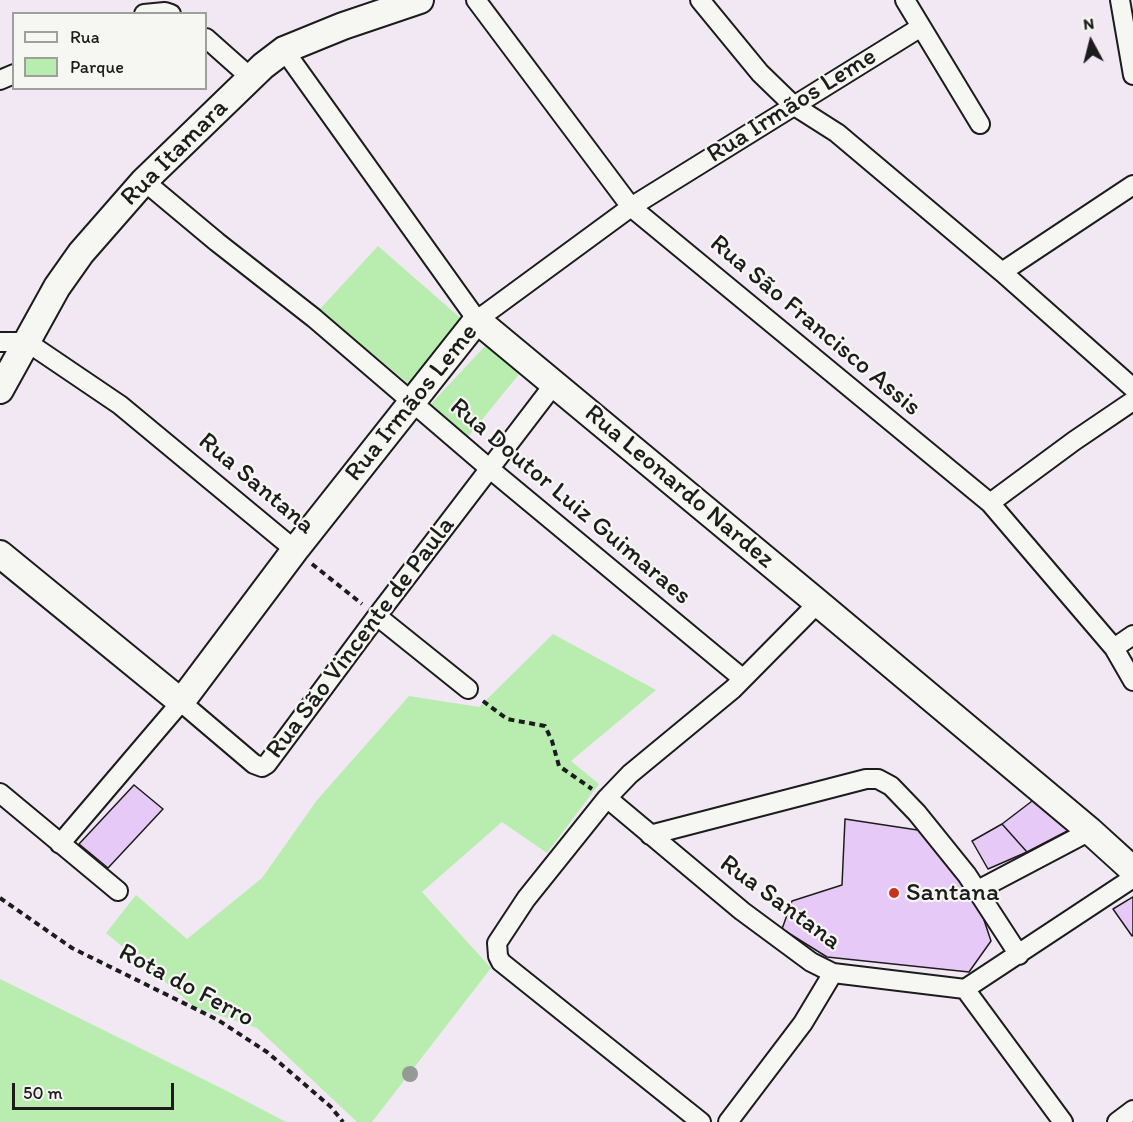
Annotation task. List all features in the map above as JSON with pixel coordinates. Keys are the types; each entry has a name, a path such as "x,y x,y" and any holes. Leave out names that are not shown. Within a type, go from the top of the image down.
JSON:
{"street":[{"name":"Rua Itamara","path":"0,390 57,287 81,252 144,181 251,78 284,50 343,26 420,0"},
{"name":"Rua São Francisco Assis","path":"476,0 584,142 630,207 990,503 1114,648 1133,681"},
{"path":"700,0 760,73 793,105 837,132 1133,387"},
{"path":"904,0 980,124"},
{"path":"1120,0 1133,75"},
{"name":"Rua Irmãos Leme","path":"60,844 181,702 295,550 477,320 630,207 921,27"},
{"path":"207,40 251,78"},
{"name":"Rua Leonardo Nardez","path":"284,50 477,320 1090,831 1133,870"},
{"name":"Rua Doutor Luiz Guimaraes","path":"144,181 314,318 410,402 742,678"},
{"path":"1002,272 1133,185"},
{"path":"0,342 27,342"},
{"name":"Rua Santana","path":"27,342 120,405 295,550"},
{"name":"Rua São Vincente de Paula","path":"0,554 254,764 261,767 267,764 555,383"},
{"path":"990,503 1133,401"},
{"path":"701,1122 501,962 497,943 526,899 607,798 630,774 721,700 818,603"},
{"path":"377,616 468,689"},
{"path":"1114,648 1133,635"},
{"path":"650,835 866,779 878,779 891,786 917,813 978,890 1019,955"},
{"path":"0,793 118,891"},
{"name":"Rua Santana","path":"607,798 742,911 811,962 833,973 965,989"},
{"path":"978,890 1090,831"},
{"path":"1063,1122 965,989 1133,878"},
{"path":"728,1122 803,1023 833,973"},
{"path":"1117,1122 1133,1110"}],"path":[{"name":"Rua Santana","path":"295,550 377,616"},
{"path":"468,689 507,719 544,726 552,741 559,766 607,798"},
{"name":"Rota do Ferro","path":"0,898 72,948 218,1020 257,1046 331,1107 343,1122"}],"green space":[{"path":"378,246 464,321 408,383 319,310"},
{"path":"487,344 520,373 463,443 428,407"},
{"path":"553,634 656,690 571,761 599,784 547,853 502,822 422,892 491,968 372,1122 357,1122 257,1028 195,1007 106,933 136,895 187,939 262,878 317,800 409,696 479,707"},
{"path":"0,979 225,1090 286,1122 0,1122"}],"building":[{"path":"134,785 163,809 108,868 79,844"},
{"path":"1036,798 1075,827 1027,852 1002,824"},
{"name":"Santana","path":"845,819 924,831 978,902 991,941 969,972 827,957 782,929 792,901 842,885"},
{"path":"1002,824 1027,852 988,869 972,841"},
{"path":"1133,897 1133,935 1132,936 1113,909"}],"place":[{"name":"Santana","path":"894,893"}]}
